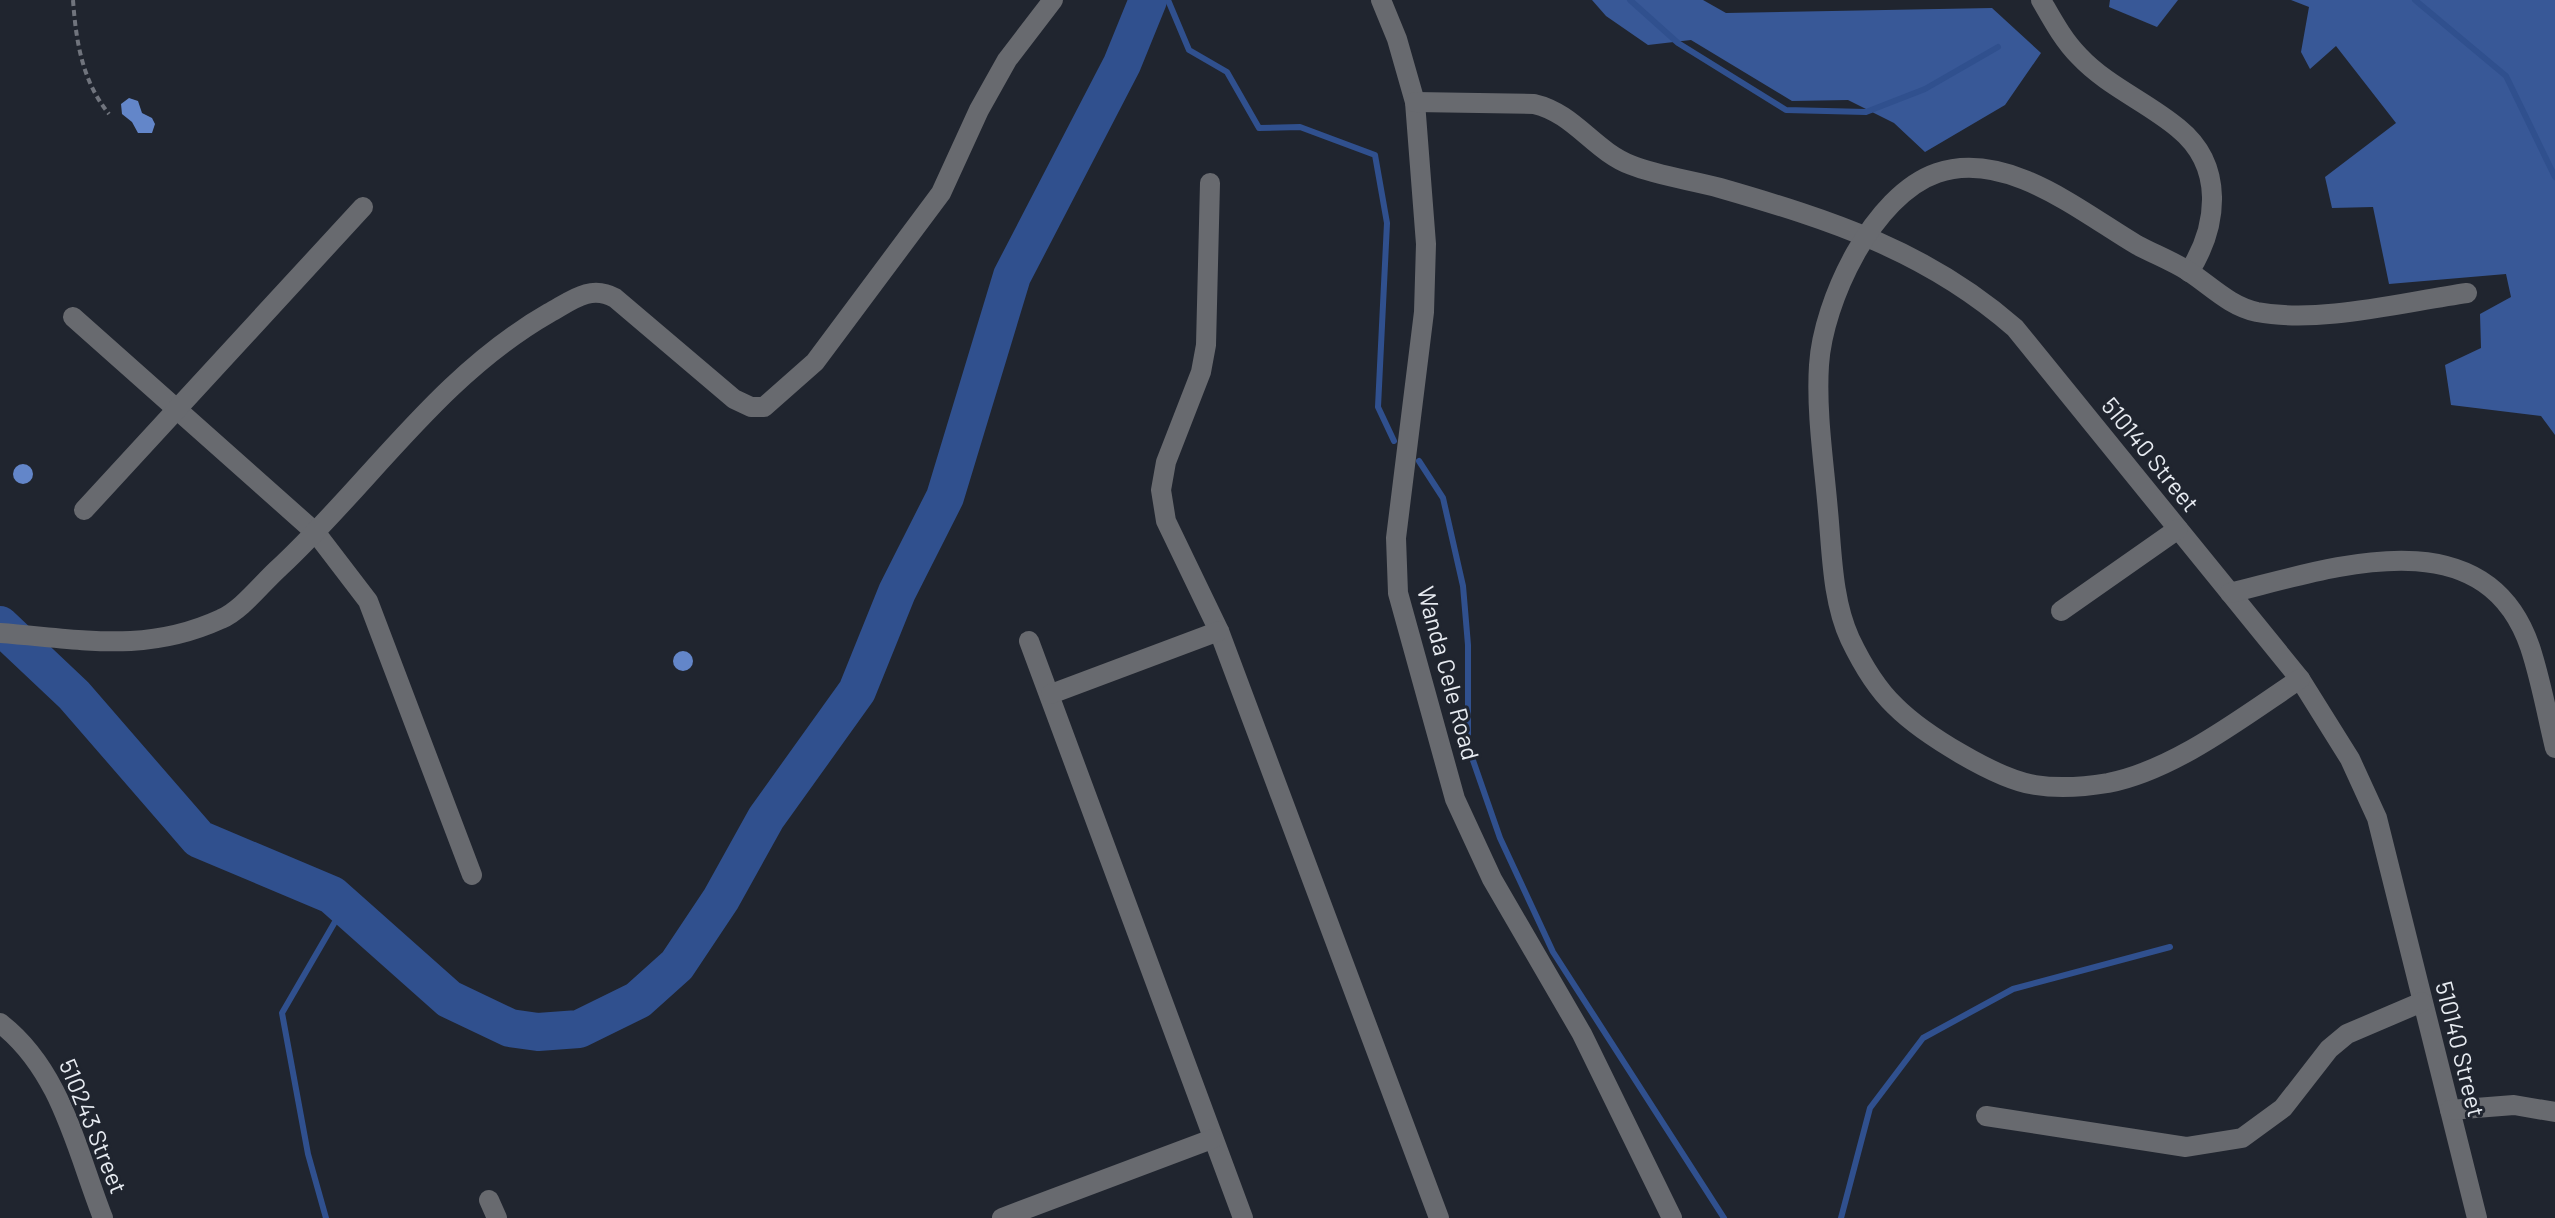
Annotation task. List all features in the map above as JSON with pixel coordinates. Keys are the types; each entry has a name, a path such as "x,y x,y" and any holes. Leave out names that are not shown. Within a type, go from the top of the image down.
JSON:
{"street":[{"path":"0,633 141,643 175,638 225,618 316,533 410,427 460,378 519,330 588,292 604,292 615,298 734,399 751,407 764,407 815,362 941,193 979,110 1007,60 1053,0"},
{"name":"Wanda Cele Road","path":"1381,0 1397,39 1415,102 1426,244 1424,312 1396,538 1398,593 1455,799 1492,879 1582,1034 1672,1218"},
{"path":"2041,0 2079,56 2181,129 2201,156 2214,188 2213,215 2205,248 2189,272"},
{"name":"510140 Street","path":"1415,102 1534,104 1552,108 1628,164 1820,217 1929,264 1985,302 2015,328 2300,679 2350,759 2377,818 2477,1218"},
{"path":"2300,679 2205,741 2156,765 2113,782 2072,788 2031,785 1986,766 1895,707 1869,674 1847,635 1835,583 1818,399 1819,361 1827,320 1866,235 1910,186 1937,173 1964,167 2003,172 2053,195 2189,272 2217,294 2253,311 2318,314 2467,293"},
{"path":"1210,183 1206,345 1201,372 1166,462 1161,490 1166,521 1219,631 1439,1218"},
{"path":"84,510 363,207"},
{"path":"73,317 316,533 368,601 472,875"},
{"path":"2061,611 2178,529"},
{"path":"2230,593 2345,565 2391,559 2430,562 2462,572 2494,589 2516,618 2530,646 2555,748"},
{"path":"1051,694 1219,631"},
{"path":"1029,641 1243,1218"},
{"path":"1986,1116 2186,1147 2242,1138 2283,1108 2329,1049 2347,1034 2422,1002"},
{"name":"510243 Street","path":"0,1023 22,1040 40,1062 56,1092 103,1218"},
{"path":"2450,1110 2514,1105 2555,1112"},
{"path":"1002,1218 1212,1139"}],"path":[{"path":"73,0 78,45 90,85 109,114"}],"shaded area":[{"path":"1592,0 1703,0 1726,13 1992,8 2041,53 2005,105 1925,152 1894,123 1848,100 1792,101 1691,40 1648,45 1606,16"},
{"path":"2110,0 2178,0 2157,27 2109,7"},
{"path":"2291,0 2555,0 2555,435 2541,416 2451,405 2445,365 2481,348 2480,314 2511,297 2506,274 2389,284 2373,207 2332,208 2325,177 2396,123 2336,46 2310,69 2301,52 2309,7"}],"building":[{"path":"129,98 138,101 142,113 152,118 155,124 152,133 138,133 132,122 122,114 121,104"},
{"path":"19,464 27,464 33,474 27,484 19,484 13,478 13,470"},
{"path":"679,651 687,651 693,661 687,671 679,671 673,665 673,657"}],"waterway":[{"path":"0,625 74,695 199,839 332,895 449,999 510,1028 538,1032 579,1029 638,1000 677,965 721,899 766,818 857,691 897,592 945,497 1012,276 1122,64 1148,0"},
{"path":"1168,0 1189,50 1227,72 1259,128 1300,127 1375,155 1387,223 1378,407 1394,441"},
{"path":"1630,0 1678,43 1786,110 1866,112 1925,89 1998,47"},
{"path":"2415,0 2506,76 2555,177"},
{"path":"1419,461 1443,498 1463,586 1468,645 1468,746 1500,838 1553,952 1724,1218"},
{"path":"326,1218 308,1154 282,1013 343,908"},
{"path":"1841,1218 1870,1108 1923,1038 2013,989 2170,947"}]}
